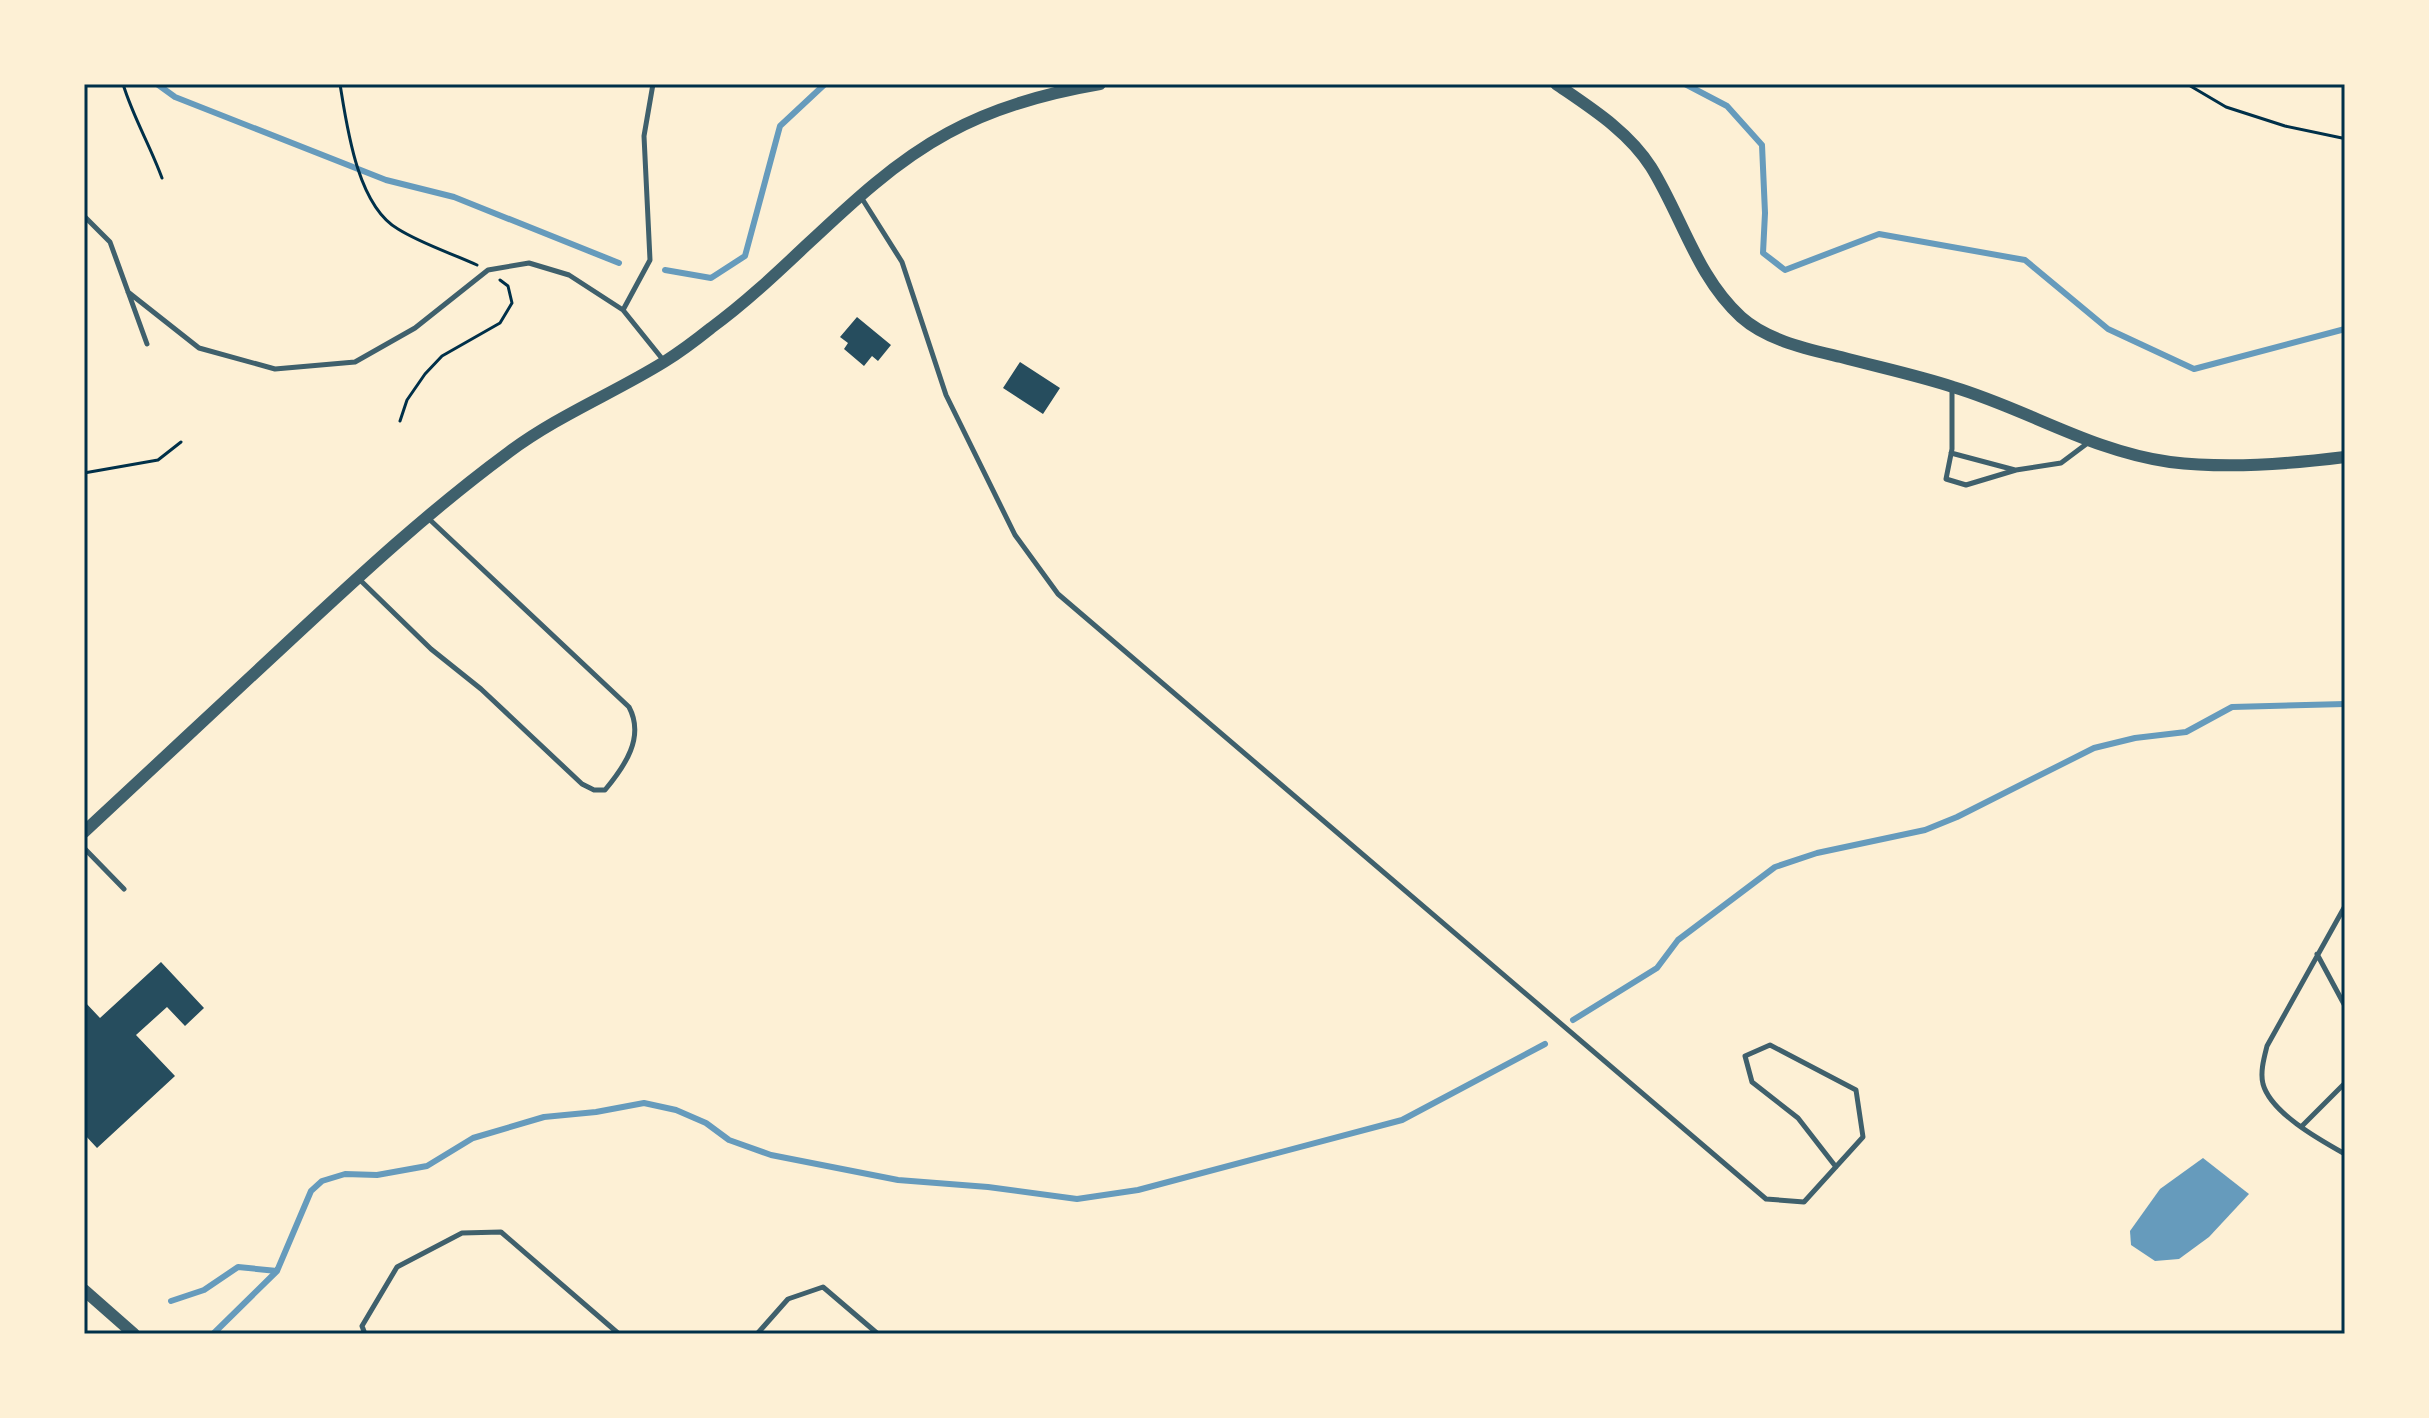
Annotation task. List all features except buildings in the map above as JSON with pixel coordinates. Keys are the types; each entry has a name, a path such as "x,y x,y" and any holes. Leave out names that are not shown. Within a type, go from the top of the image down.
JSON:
{"street":[{"path":"84,832 358,577 427,517 512,449 665,361 754,295 896,166 959,127 1032,98 1100,84"},
{"path":"1556,84 1603,116 1631,142 1665,192 1705,272 1724,300 1744,320 1773,337 1952,386 2122,452 2172,462 2252,465 2345,457"},
{"path":"84,1290 134,1334"}],"lane":[{"path":"623,310 650,260 644,136 653,84"},
{"path":"861,197 902,262 946,395 1015,535 1058,594 1766,1199 1804,1202 1836,1167 1863,1137 1856,1090 1770,1045 1745,1056 1752,1082 1798,1118 1836,1167"},
{"path":"84,216 110,242 147,344"},
{"path":"128,292 199,348 275,369 355,362 415,328 488,270 529,263 569,275 623,310 665,361"},
{"path":"1952,386 1951,453 1946,479 1966,485 2016,470 2061,463 2090,442"},
{"path":"1951,453 2016,470"},
{"path":"358,577 431,649 481,689 582,784 594,790 605,790 618,774 634,743 637,721 629,707 427,517"},
{"path":"84,848 124,889"},
{"path":"2345,906 2267,1046 2262,1066 2262,1081 2268,1095 2283,1111 2317,1138 2345,1154"},
{"path":"2317,954 2345,1006"},
{"path":"2302,1126 2345,1083"},
{"path":"365,1334 362,1326 397,1267 462,1233 501,1232 619,1334"},
{"path":"757,1334 788,1299 823,1287 878,1334"}],"path":[{"path":"123,84 162,178"},
{"path":"340,84 349,145 374,208 396,229 488,270 508,286 512,303 500,323 442,356 407,400 400,421"},
{"path":"2187,84 2226,107 2271,122 2345,137"},
{"path":"84,473 158,460 181,442"}],"water":[{"path":"2203,1158 2249,1194 2209,1237 2179,1259 2155,1261 2131,1245 2130,1231 2160,1189"}],"waterway":[{"path":"157,84 175,97 386,180 454,197 619,263"},
{"path":"665,270 711,278 745,256 780,126 825,84"},
{"path":"1685,84 1727,106 1762,145 1763,253 1785,270 1879,234 2025,260 2108,329 2194,369 2345,329"},
{"path":"1573,1020 1657,968 1678,940 1775,867 1817,853 1925,830 2094,748 2135,738 2186,732 2232,707 2345,704"},
{"path":"213,1334 277,1271 311,1191 322,1181 345,1174 377,1175 427,1166 473,1138 544,1117 644,1103 676,1110 706,1123 729,1140 771,1155 898,1180 988,1187 1077,1199 1138,1190 1402,1120 1545,1044"},
{"path":"171,1301 204,1290 238,1267 277,1271"}]}
